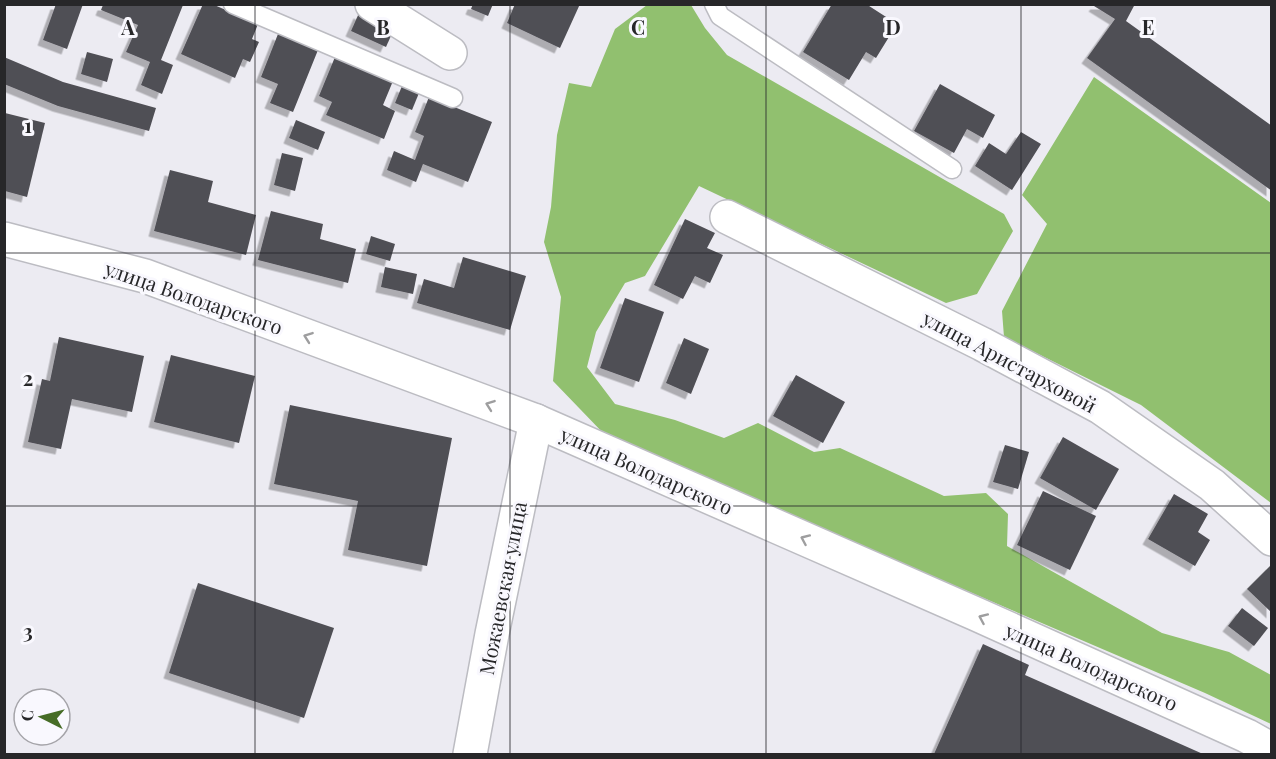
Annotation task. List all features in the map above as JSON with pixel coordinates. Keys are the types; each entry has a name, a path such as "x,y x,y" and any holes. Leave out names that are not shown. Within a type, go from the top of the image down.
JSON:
{"street":[{"path":"372,4 450,52"},
{"name":"улица Аристарховой","path":"727,217 982,344 1100,407 1212,484 1272,539"},
{"name":"улица Володарского","path":"4,239 145,276 536,422 976,614 1247,736 1272,750"},
{"name":"Можаевская улица","path":"470,754 492,634 536,422"}],"lane":[{"path":"233,4 453,98"},
{"path":"714,4 720,16 951,169"}],"green space":[{"path":"647,5 691,5 705,28 727,55 1004,214 1013,231 977,294 946,303 699,186 645,276 625,283 596,332 587,367 615,404 675,420 724,438 758,423 814,452 840,448 944,496 986,493 1008,514 1007,546 1162,633 1229,652 1271,675 1271,724 1205,693 606,436 553,381 561,297 544,242 551,207 557,135 569,83 591,87 615,29"},
{"path":"1094,77 1271,203 1271,503 1141,405 1004,337 1002,311 1047,224 1022,195"}],"building":[{"path":"56,4 83,4 67,49 43,40"},
{"path":"203,4 212,4 258,24 252,39 259,42 250,62 243,59 235,78 181,54"},
{"path":"473,4 493,4 488,16 471,9"},
{"path":"515,4 580,4 560,48 507,23"},
{"path":"832,4 866,4 897,24 876,58 866,52 849,80 803,52"},
{"path":"1096,4 1135,4 1126,21 1272,126 1272,191 1087,58 1115,19 1094,6"},
{"path":"103,5 183,5 161,60 173,65 162,94 141,85 150,62 126,52 138,25 101,10"},
{"path":"359,13 394,29 386,47 351,31"},
{"path":"278,34 318,50 293,112 270,103 278,84 261,77"},
{"path":"87,52 113,59 107,82 81,74"},
{"path":"4,57 63,82 156,108 149,131 58,106 4,84"},
{"path":"335,57 393,81 383,105 395,111 384,139 326,115 332,102 319,96"},
{"path":"940,84 995,115 983,138 967,129 954,153 914,131"},
{"path":"402,86 419,93 412,110 395,103"},
{"path":"429,97 492,122 468,182 423,164 416,182 387,170 394,151 415,160 424,136 415,132"},
{"path":"5,113 45,123 27,197 5,191"},
{"path":"296,120 325,132 318,150 289,138"},
{"path":"1021,132 1041,144 1012,190 975,166 989,143 1006,154"},
{"path":"282,153 303,158 295,191 274,185"},
{"path":"170,170 213,181 208,202 256,215 246,255 154,231"},
{"path":"271,211 323,224 320,239 356,249 348,283 258,260"},
{"path":"685,219 715,233 707,248 723,255 710,283 695,276 683,299 654,285"},
{"path":"371,236 395,244 390,261 366,254"},
{"path":"463,257 526,276 510,330 417,303 424,279 454,288"},
{"path":"385,267 417,274 413,294 381,287"},
{"path":"625,298 664,312 639,382 600,368"},
{"path":"59,337 144,356 132,412 72,399 61,449 28,442 42,379 50,381"},
{"path":"684,338 709,349 691,394 666,383"},
{"path":"171,355 255,376 239,443 154,422"},
{"path":"796,375 845,402 823,443 773,416"},
{"path":"290,405 452,438 427,566 348,550 358,501 274,484"},
{"path":"1063,437 1119,469 1096,510 1040,478"},
{"path":"1005,445 1029,452 1018,489 993,482"},
{"path":"1043,491 1096,516 1070,570 1017,545"},
{"path":"1174,494 1208,514 1198,532 1210,540 1195,566 1148,539"},
{"path":"1272,564 1272,613 1247,589"},
{"path":"198,583 334,628 304,718 169,673"},
{"path":"1242,608 1268,628 1254,646 1228,626"},
{"path":"983,644 1029,665 1025,675 1203,754 934,754"}]}
